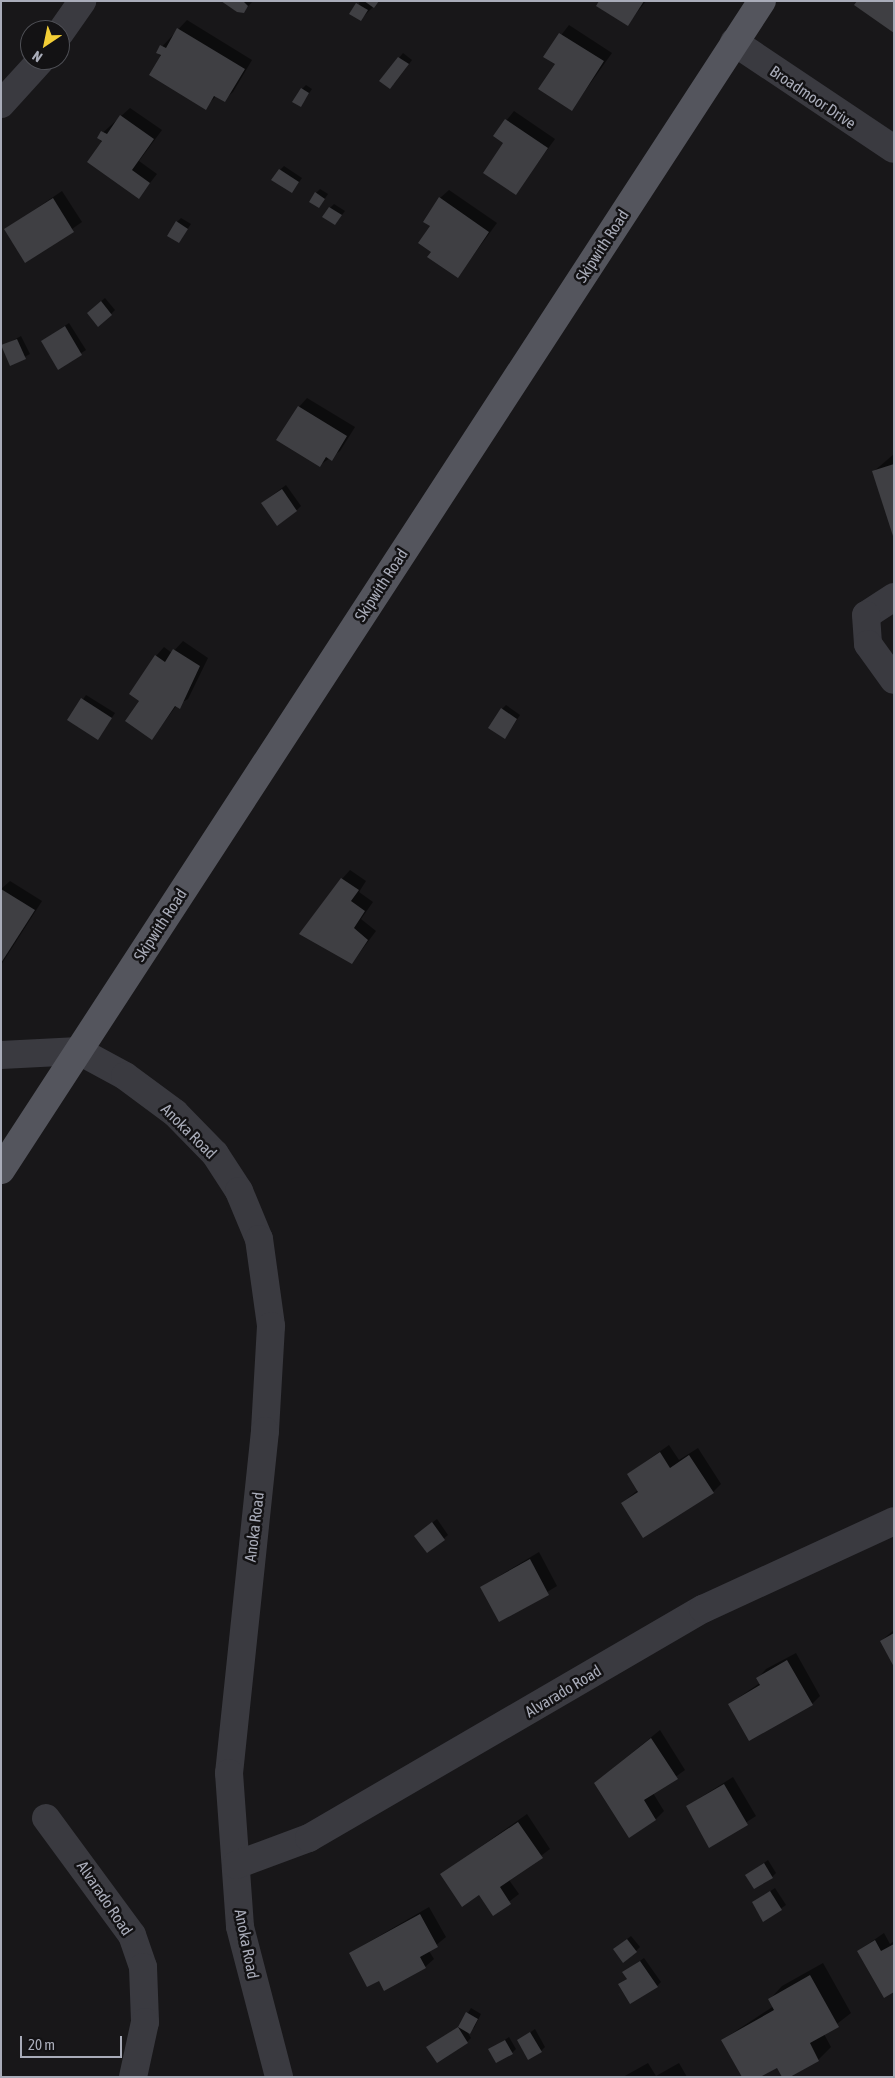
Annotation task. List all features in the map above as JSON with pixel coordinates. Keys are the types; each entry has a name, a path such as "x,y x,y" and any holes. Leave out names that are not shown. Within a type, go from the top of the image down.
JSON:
{"main road":[{"name":"Skipwith Road","path":"1,1170 762,1"}],"street":[{"path":"69,20 82,1"},
{"name":"Broadmoor Drive","path":"734,42 894,149"},
{"path":"1,104 32,70"},
{"path":"894,597 866,615 868,644 894,680"},
{"path":"1,1055 79,1051"},
{"name":"Anoka Road","path":"79,1051 125,1076 175,1114 215,1154 239,1191 259,1239 269,1291 265,1431 229,1773 240,1927 279,2077"},
{"name":"Alvarado Road","path":"236,1865 309,1838 703,1609 894,1521"},
{"name":"Alvarado Road","path":"46,1818 132,1935 140,1959 145,2022 133,2077"}],"building":[{"path":"221,1 243,1 248,6 244,13 237,12"},
{"path":"364,1 379,1 374,8"},
{"path":"599,1 644,1 628,26 596,6"},
{"path":"857,1 894,1 894,33 854,5"},
{"path":"356,3 368,10 361,21 349,14"},
{"path":"177,28 245,69 225,102 214,96 206,110 149,75 161,55 156,53 160,45 166,48"},
{"path":"559,33 604,61 572,111 538,89 555,64 543,57"},
{"path":"398,57 409,64 390,89 379,81"},
{"path":"301,88 309,93 301,107 292,102"},
{"path":"120,115 154,139 132,170 150,183 139,199 87,162 102,141 97,138 101,131 107,134"},
{"path":"505,119 548,148 516,195 483,173 503,143 493,136"},
{"path":"279,169 299,182 292,193 271,180"},
{"path":"315,192 325,199 319,208 309,202"},
{"path":"439,197 489,232 458,278 427,257 431,252 418,243 430,226 423,222"},
{"path":"53,198 74,232 25,263 4,229"},
{"path":"329,207 342,215 335,225 322,217"},
{"path":"176,221 188,229 179,243 167,236"},
{"path":"101,301 112,315 98,327 87,313"},
{"path":"65,326 82,355 58,370 41,341"},
{"path":"17,339 26,359 10,366 1,345"},
{"path":"298,406 347,436 332,461 326,457 320,467 276,440"},
{"path":"894,464 894,536 893,536 872,471"},
{"path":"282,489 297,511 277,526 261,503"},
{"path":"173,649 200,666 180,709 175,706 152,740 125,721 139,701 129,694 155,655 165,662"},
{"path":"81,698 112,718 98,740 67,720"},
{"path":"501,708 517,719 505,739 488,728"},
{"path":"341,878 359,890 351,901 365,911 354,928 368,940 352,964 299,934"},
{"path":"1,889 35,910 1,963"},
{"path":"660,1452 670,1468 689,1455 714,1493 643,1538 621,1503 638,1492 627,1474"},
{"path":"432,1522 445,1540 427,1553 414,1536"},
{"path":"530,1559 549,1595 499,1622 480,1587"},
{"path":"894,1633 894,1667 880,1641"},
{"path":"787,1660 813,1705 749,1741 728,1704 760,1685 756,1678"},
{"path":"651,1738 678,1779 644,1800 656,1820 629,1838 594,1783"},
{"path":"724,1784 748,1825 709,1848 686,1806"},
{"path":"518,1822 543,1858 500,1887 511,1904 493,1916 479,1895 462,1907 440,1874"},
{"path":"764,1863 773,1878 754,1889 745,1875"},
{"path":"770,1891 782,1910 763,1922 752,1902"},
{"path":"420,1914 438,1947 420,1957 426,1968 384,1991 379,1981 367,1987 349,1953"},
{"path":"627,1939 637,1952 623,1963 613,1949"},
{"path":"875,1940 881,1951 894,1944 894,1992 884,1998 857,1951"},
{"path":"640,1961 658,1987 630,2004 618,1984 627,1979 622,1972"},
{"path":"810,1975 839,2027 810,2043 819,2061 790,2077 782,2077 777,2068 760,2077 742,2077 721,2040 774,2010 768,1999"},
{"path":"466,2012 478,2019 470,2034 458,2027"},
{"path":"458,2027 468,2043 437,2063 426,2047"},
{"path":"530,2032 542,2052 528,2060 517,2040"},
{"path":"505,2040 513,2054 496,2063 488,2049"}]}
